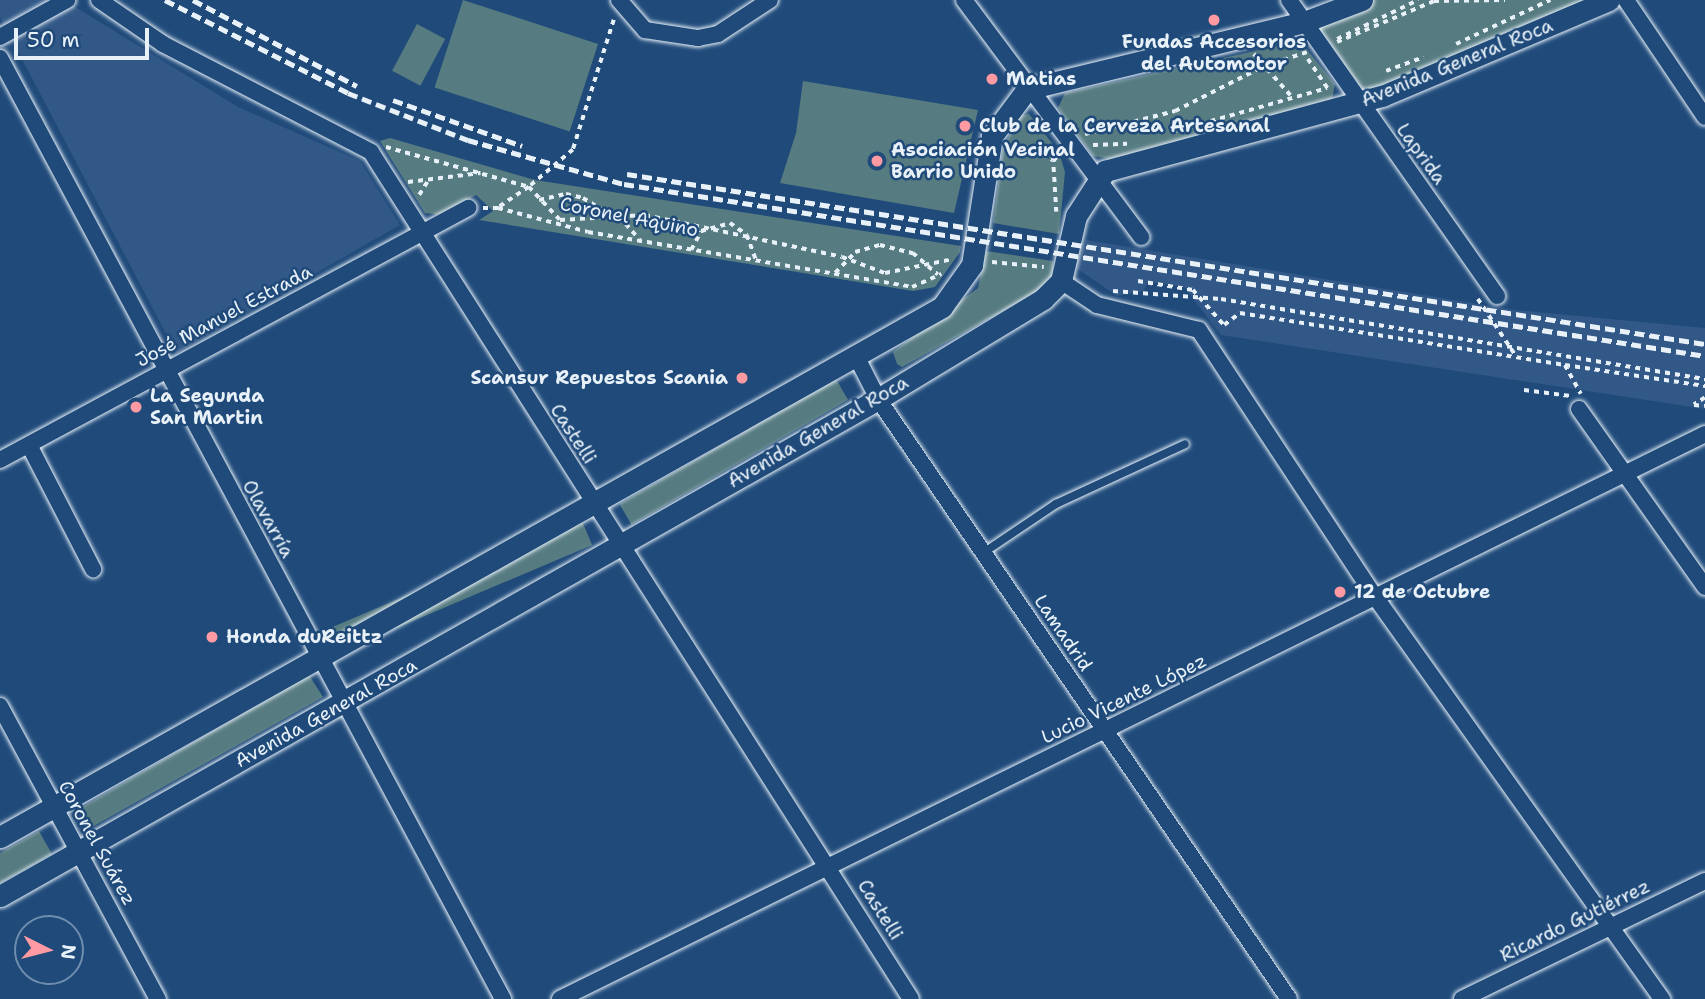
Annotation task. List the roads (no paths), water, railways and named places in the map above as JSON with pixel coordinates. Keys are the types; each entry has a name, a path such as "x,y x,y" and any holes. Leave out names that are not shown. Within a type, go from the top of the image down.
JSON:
{"main road":[{"path":"0,836 318,655 942,307 967,279 992,136 1027,89 1304,22 1362,0"},
{"name":"Avenida General Roca","path":"1096,178 1115,167 1360,104 1609,0"},
{"path":"1062,277 1076,216 1096,178"},
{"name":"Avenida General Roca","path":"0,897 878,399 1043,299 1062,277"}],"street":[{"path":"0,37 67,0"},
{"name":"Castelli","path":"99,0 163,44 371,152 419,234 592,502 618,547 911,999"},
{"path":"621,3 653,33 698,38 718,34 770,0"},
{"path":"964,0 1027,89 1141,237"},
{"name":"Laprida","path":"1289,0 1497,296"},
{"path":"1626,0 1705,117"},
{"name":"Olavarría","path":"0,58 164,373 346,702 503,999"},
{"name":"José Manuel Estrada","path":"0,460 468,208"},
{"path":"1062,277 1097,305 1199,330 1376,598 1662,999"},
{"name":"Lamadrid","path":"856,356 878,399 1289,999"},
{"path":"1579,409 1705,587"},
{"name":"Lucio Vicente López","path":"560,999 1628,476 1705,434"},
{"path":"29,445 93,569"},
{"name":"Coronel Suárez","path":"0,706 158,999"},
{"name":"Ricardo Gutiérrez","path":"1462,999 1705,881"}],"lane":[{"path":"983,553 1056,504 1185,444"}],"railway":[{"path":"165,0 348,93 468,140 624,184 1705,356"},
{"path":"193,0 357,86"},
{"path":"393,100 522,146"},
{"path":"627,174 1705,344"}],"place":[{"name":"Fundas Accesorios del Automotor","path":"1214,20"},
{"name":"Matias","path":"992,79"},
{"name":"Club de la Cerveza Artesanal","path":"965,126"},
{"name":"Asociación Vecinal Barrio Unido","path":"877,161"},
{"name":"Scansur Repuestos Scania","path":"742,378"},
{"name":"La Segunda San Martin","path":"136,407"},
{"name":"12 de Octubre","path":"1340,592"},
{"name":"Honda duReittz","path":"212,637"}]}
